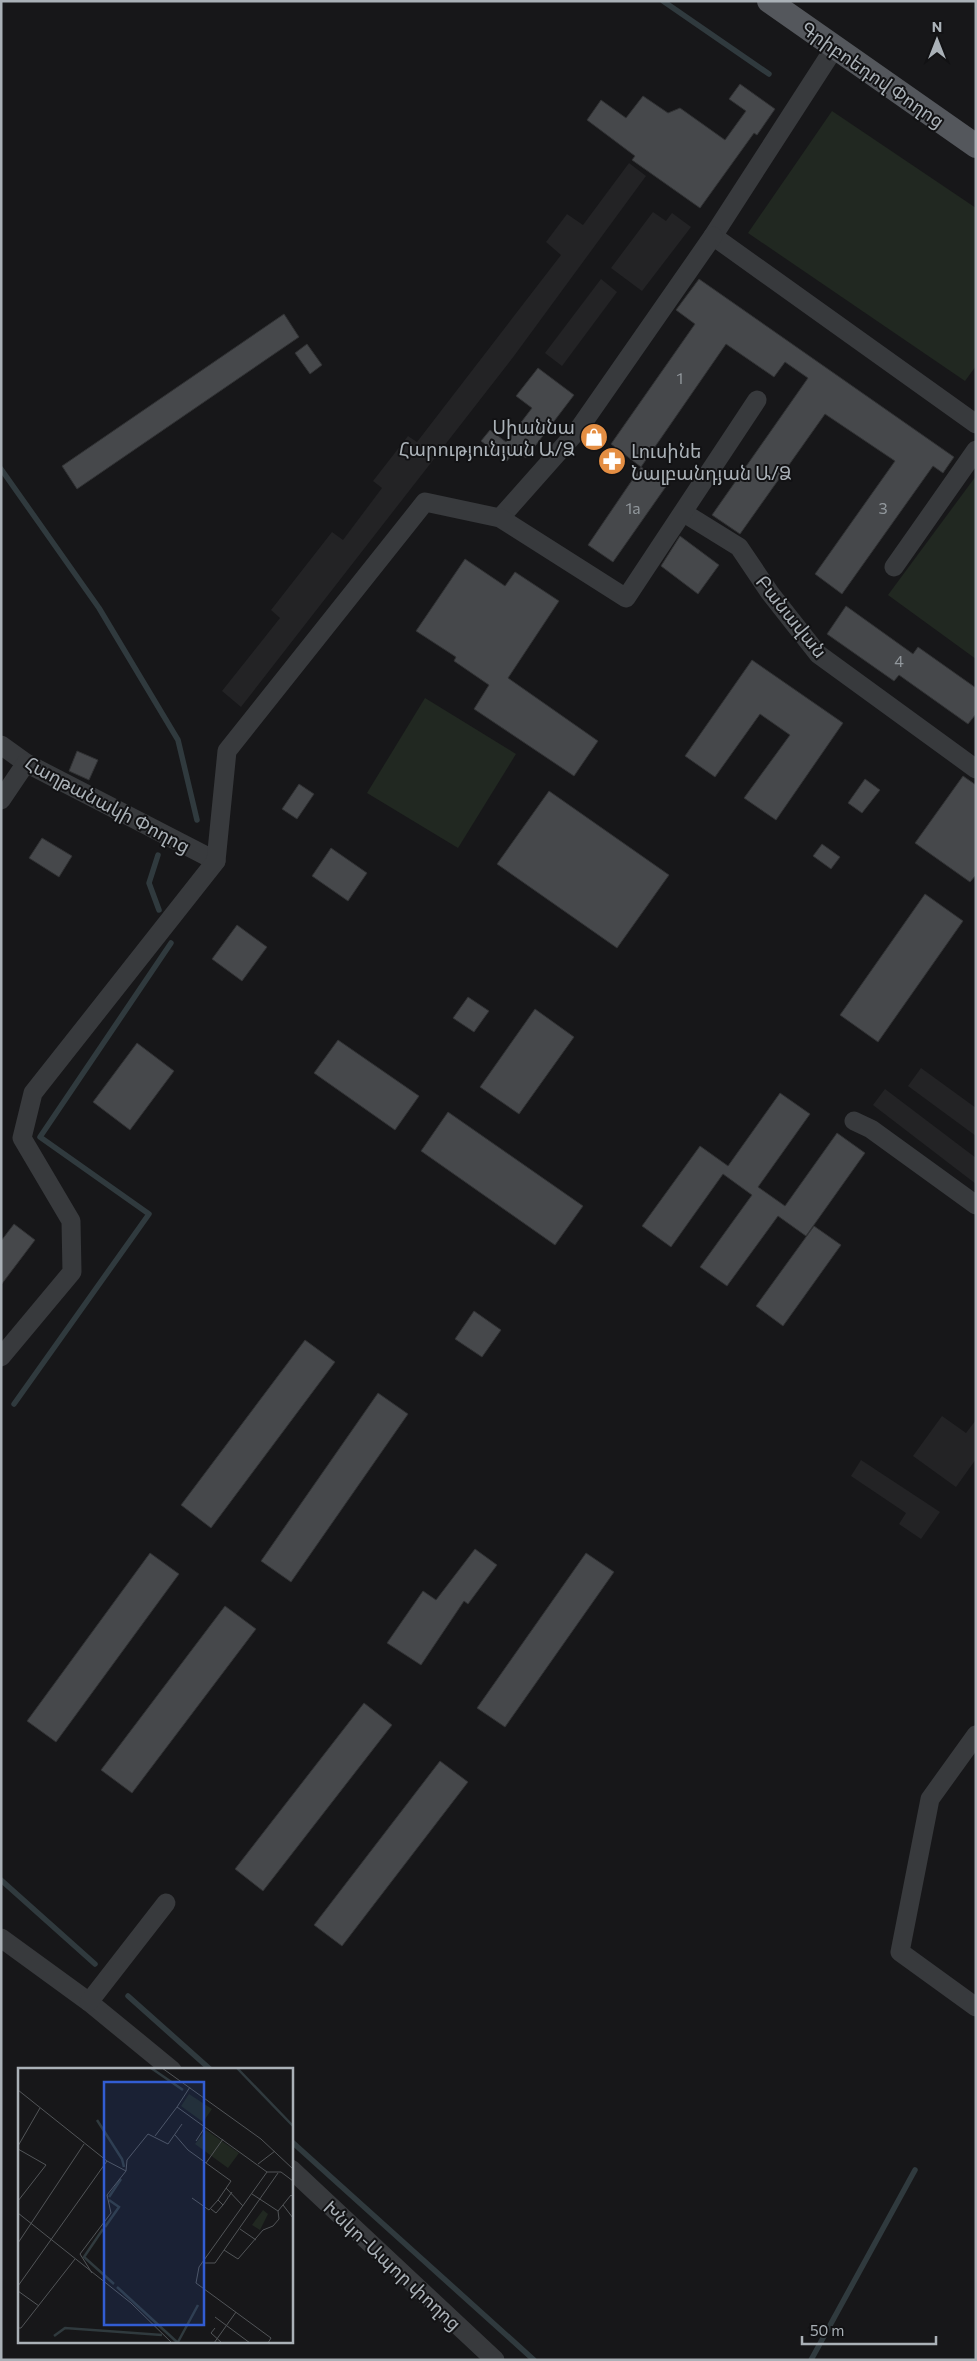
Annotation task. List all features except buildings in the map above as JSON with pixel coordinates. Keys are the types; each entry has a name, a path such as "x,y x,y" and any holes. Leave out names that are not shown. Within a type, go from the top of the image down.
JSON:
{"main road":[{"name":"Գրիբոեդով Փողոց","path":"769,1 976,146"}],"street":[{"path":"500,518 578,430 713,236 835,47"},
{"path":"713,236 976,424"},
{"path":"1,1357 72,1272 71,1221 22,1138 33,1093 216,862 226,752 425,502 500,518 626,598 757,400"},
{"path":"894,567 976,450"},
{"name":"Բանավան","path":"684,513 739,547 770,593 818,654 976,769"},
{"name":"Հաղթանակի Փողոց","path":"1,744 26,763 216,862"},
{"path":"1,800 26,763"},
{"path":"854,1121 871,1129 976,1205"},
{"path":"976,1735 968,1759 930,1799 900,1952 976,2007"},
{"path":"89,2002 166,1903"},
{"path":"1,1938 89,2002 170,2068"},
{"name":"Խնկո-Ապոր փողոց","path":"292,2170 495,2360"}],"shaded area":[{"path":"832,111 976,208 976,366 965,381 748,233"},
{"path":"629,163 646,176 514,356 241,707 222,691 280,618 271,610 332,532 343,540 382,488 373,481 408,436 417,442 561,255 546,242 567,214 583,225"},
{"path":"653,212 666,221 672,213 691,227 642,291 611,268"},
{"path":"601,279 617,292 562,366 545,353"},
{"path":"976,476 976,659 888,595"},
{"path":"425,698 516,754 458,848 367,793"},
{"path":"921,1068 976,1108 976,1136 908,1086"},
{"path":"885,1089 976,1158 976,1184 873,1105"},
{"path":"942,1416 966,1433 976,1420 976,1459 956,1487 913,1456"},
{"path":"861,1460 940,1512 921,1539 899,1524 906,1513 851,1476"}],"waterway":[{"path":"663,1 769,74"},
{"path":"1,469 99,608 178,740 197,820"},
{"path":"158,855 149,883 159,910"},
{"path":"14,1404 149,1214 40,1137 171,943"},
{"path":"1,1880 95,1964"},
{"path":"128,1996 209,2068"},
{"path":"292,2142 534,2360"},
{"path":"811,2360 915,2170"}],"place":[{"name":"Սիաննա Հարությունյան Ա/Ձ","path":"594,437"},
{"name":"Լուսինե Նալբանդյան Ա/Ձ","path":"612,461"}]}
